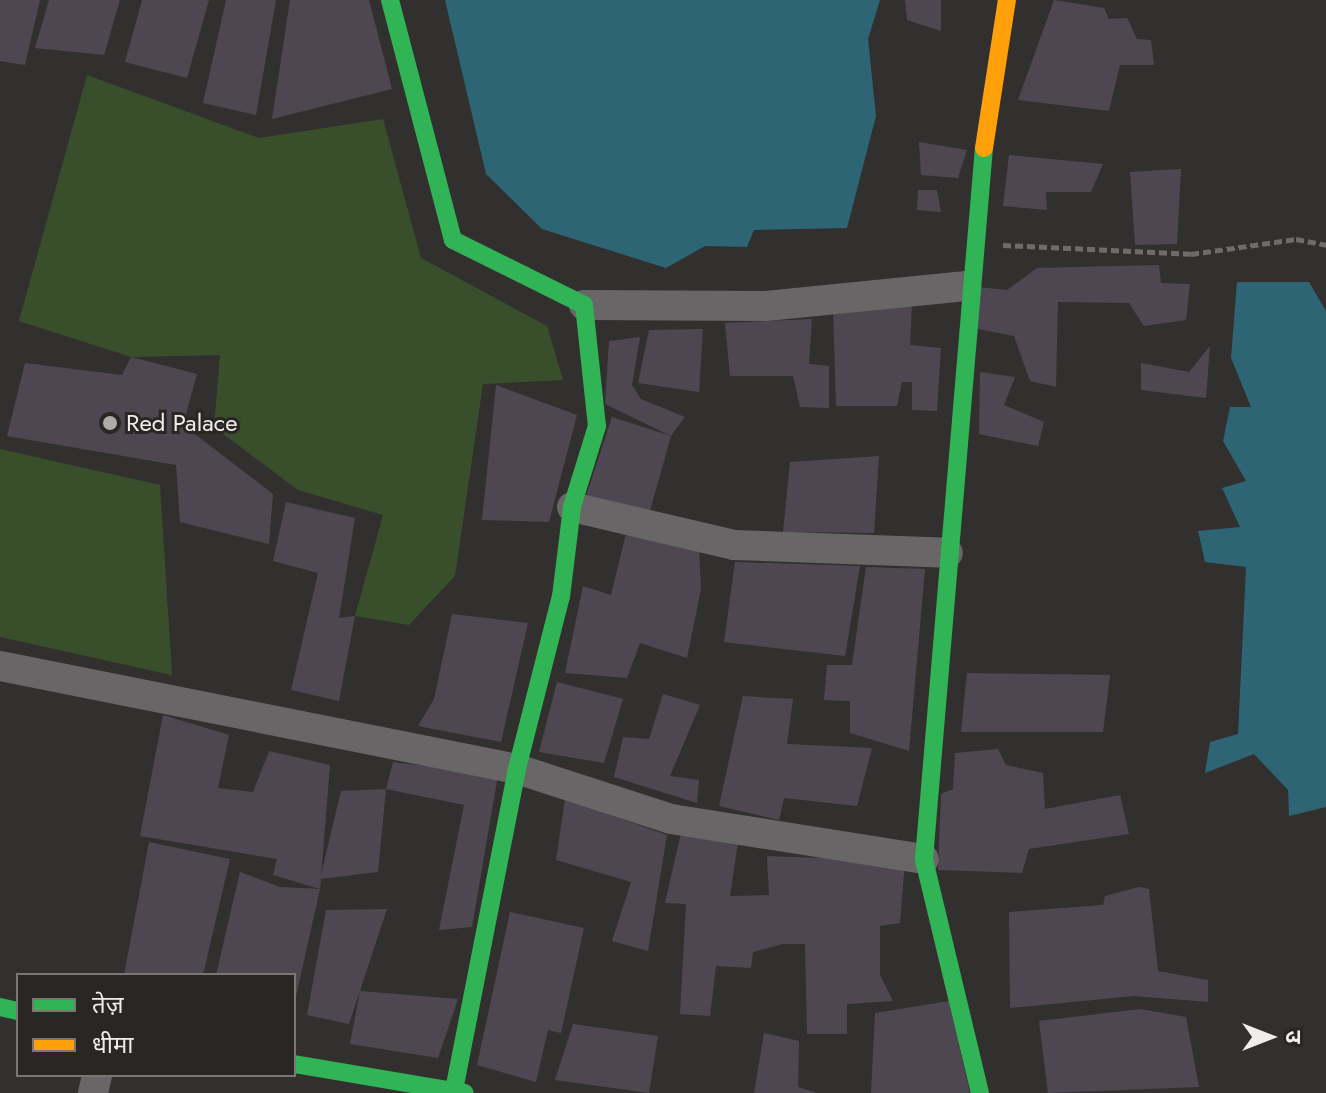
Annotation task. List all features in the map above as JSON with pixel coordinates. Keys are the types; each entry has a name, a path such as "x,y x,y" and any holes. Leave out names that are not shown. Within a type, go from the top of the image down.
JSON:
{"main road":[{"path":"296,1064 460,1091 517,769 561,596 572,507 597,426 584,305 453,240 390,0"},
{"path":"980,1093 924,859 966,286 1007,0"}],"street":[{"path":"584,305 766,306 966,286"},
{"path":"572,507 734,545 948,553"},
{"path":"0,666 517,769 671,819 924,859"}],"path":[{"path":"966,286 1000,244 1191,254 1296,239 1326,245"}],"green space":[{"path":"87,75 259,138 383,119 421,258 547,326 563,380 483,384 455,576 409,625 355,616 383,515 298,490 214,427 220,355 131,357 19,321"},
{"path":"0,449 160,485 172,675 0,637"}],"water":[{"path":"445,0 880,0 868,39 876,116 847,228 754,230 747,247 705,246 666,268 542,229 486,174"},
{"path":"1237,282 1309,282 1326,311 1326,807 1289,816 1288,790 1254,754 1205,773 1210,742 1238,734 1246,567 1205,562 1198,531 1240,527 1222,488 1246,481 1223,441 1230,407 1251,407 1231,358"}],"building":[{"path":"0,0 40,0 25,65 0,61"},
{"path":"49,0 120,0 104,55 35,48"},
{"path":"142,0 209,0 187,78 125,62"},
{"path":"226,0 276,0 256,115 203,103"},
{"path":"290,0 369,0 392,89 272,119"},
{"path":"905,0 941,0 941,31 907,20"},
{"path":"1054,0 1104,8 1109,19 1127,18 1137,39 1151,40 1154,65 1120,65 1109,111 1018,100"},
{"path":"919,142 967,150 958,178 921,175"},
{"path":"1009,155 1103,164 1091,192 1046,192 1047,210 1003,206"},
{"path":"1181,169 1177,244 1135,245 1130,172"},
{"path":"918,190 937,190 941,212 917,210"},
{"path":"1159,265 1161,283 1190,284 1186,320 1144,326 1129,303 1058,302 1056,387 1030,381 1014,336 978,329 978,287 1007,290 1037,268"},
{"path":"912,304 910,345 941,348 937,411 912,410 912,382 902,382 897,406 836,406 833,307"},
{"path":"812,319 809,364 829,366 829,408 800,407 793,376 730,376 725,323"},
{"path":"703,329 699,392 638,383 649,330"},
{"path":"640,337 632,385 641,399 685,417 671,436 605,404 609,341"},
{"path":"1210,346 1206,398 1141,390 1141,363 1189,372"},
{"path":"131,357 197,374 183,425 273,494 269,544 180,522 176,465 7,436 25,363 122,375"},
{"path":"980,372 1015,377 1004,405 1044,422 1038,446 979,434"},
{"path":"496,385 577,415 549,522 482,520"},
{"path":"612,417 671,436 649,514 585,499"},
{"path":"879,456 874,533 783,532 790,462"},
{"path":"286,502 355,518 339,618 355,616 339,701 291,690 318,573 273,561"},
{"path":"627,529 699,546 701,589 687,658 640,643 627,678 565,673 583,586 611,595"},
{"path":"735,562 860,566 845,656 724,642"},
{"path":"866,567 925,569 909,751 850,733 850,701 824,700 827,665 852,665"},
{"path":"452,614 528,623 501,742 418,726 434,699"},
{"path":"967,673 1110,675 1103,732 961,732"},
{"path":"557,682 623,699 604,763 539,752"},
{"path":"663,694 700,705 670,776 699,780 697,803 614,777 623,737 649,739"},
{"path":"743,696 793,699 787,744 872,748 857,806 784,798 779,820 719,806"},
{"path":"163,715 229,735 218,788 253,792 269,751 330,765 320,889 273,875 277,859 140,836"},
{"path":"998,749 1006,765 1043,773 1045,809 1120,795 1129,834 1029,849 1022,873 938,870 941,794 953,789 955,753"},
{"path":"393,762 498,775 472,927 439,930 464,805 386,789"},
{"path":"386,789 378,872 320,879 341,791"},
{"path":"565,799 667,835 648,951 612,941 631,882 556,860"},
{"path":"681,833 738,842 730,896 769,895 767,856 905,861 900,923 880,926 880,975 893,1001 847,1004 847,1034 807,1034 805,944 783,944 753,952 751,968 716,966 710,1016 680,1014 686,904 665,903"},
{"path":"149,842 230,859 203,973 124,973"},
{"path":"240,872 280,887 320,889 296,997 296,973 216,973"},
{"path":"1139,887 1149,889 1158,971 1208,980 1208,1002 1134,996 1010,1008 1009,912 1103,905 1105,896"},
{"path":"387,909 349,1024 307,1015 326,910"},
{"path":"510,912 584,928 561,1033 548,1030 536,1082 477,1065"},
{"path":"360,991 458,999 438,1058 350,1044"},
{"path":"949,1001 970,1093 871,1093 875,1013"},
{"path":"1140,1009 1186,1017 1199,1087 1048,1093 1039,1021"},
{"path":"573,1024 658,1036 649,1093 555,1080"},
{"path":"764,1033 799,1041 798,1087 817,1093 754,1093"}],"traffic: fast":[{"path":"390,0 453,240 584,305 597,426 572,507 561,596 517,769 454,1090"},
{"path":"980,1093 924,859 984,148"},
{"path":"0,1007 16,1011"},
{"path":"296,1064 465,1093"}],"traffic: slow":[{"path":"984,148 1007,0"}],"place":[{"name":"Red Palace","path":"110,423"}]}
